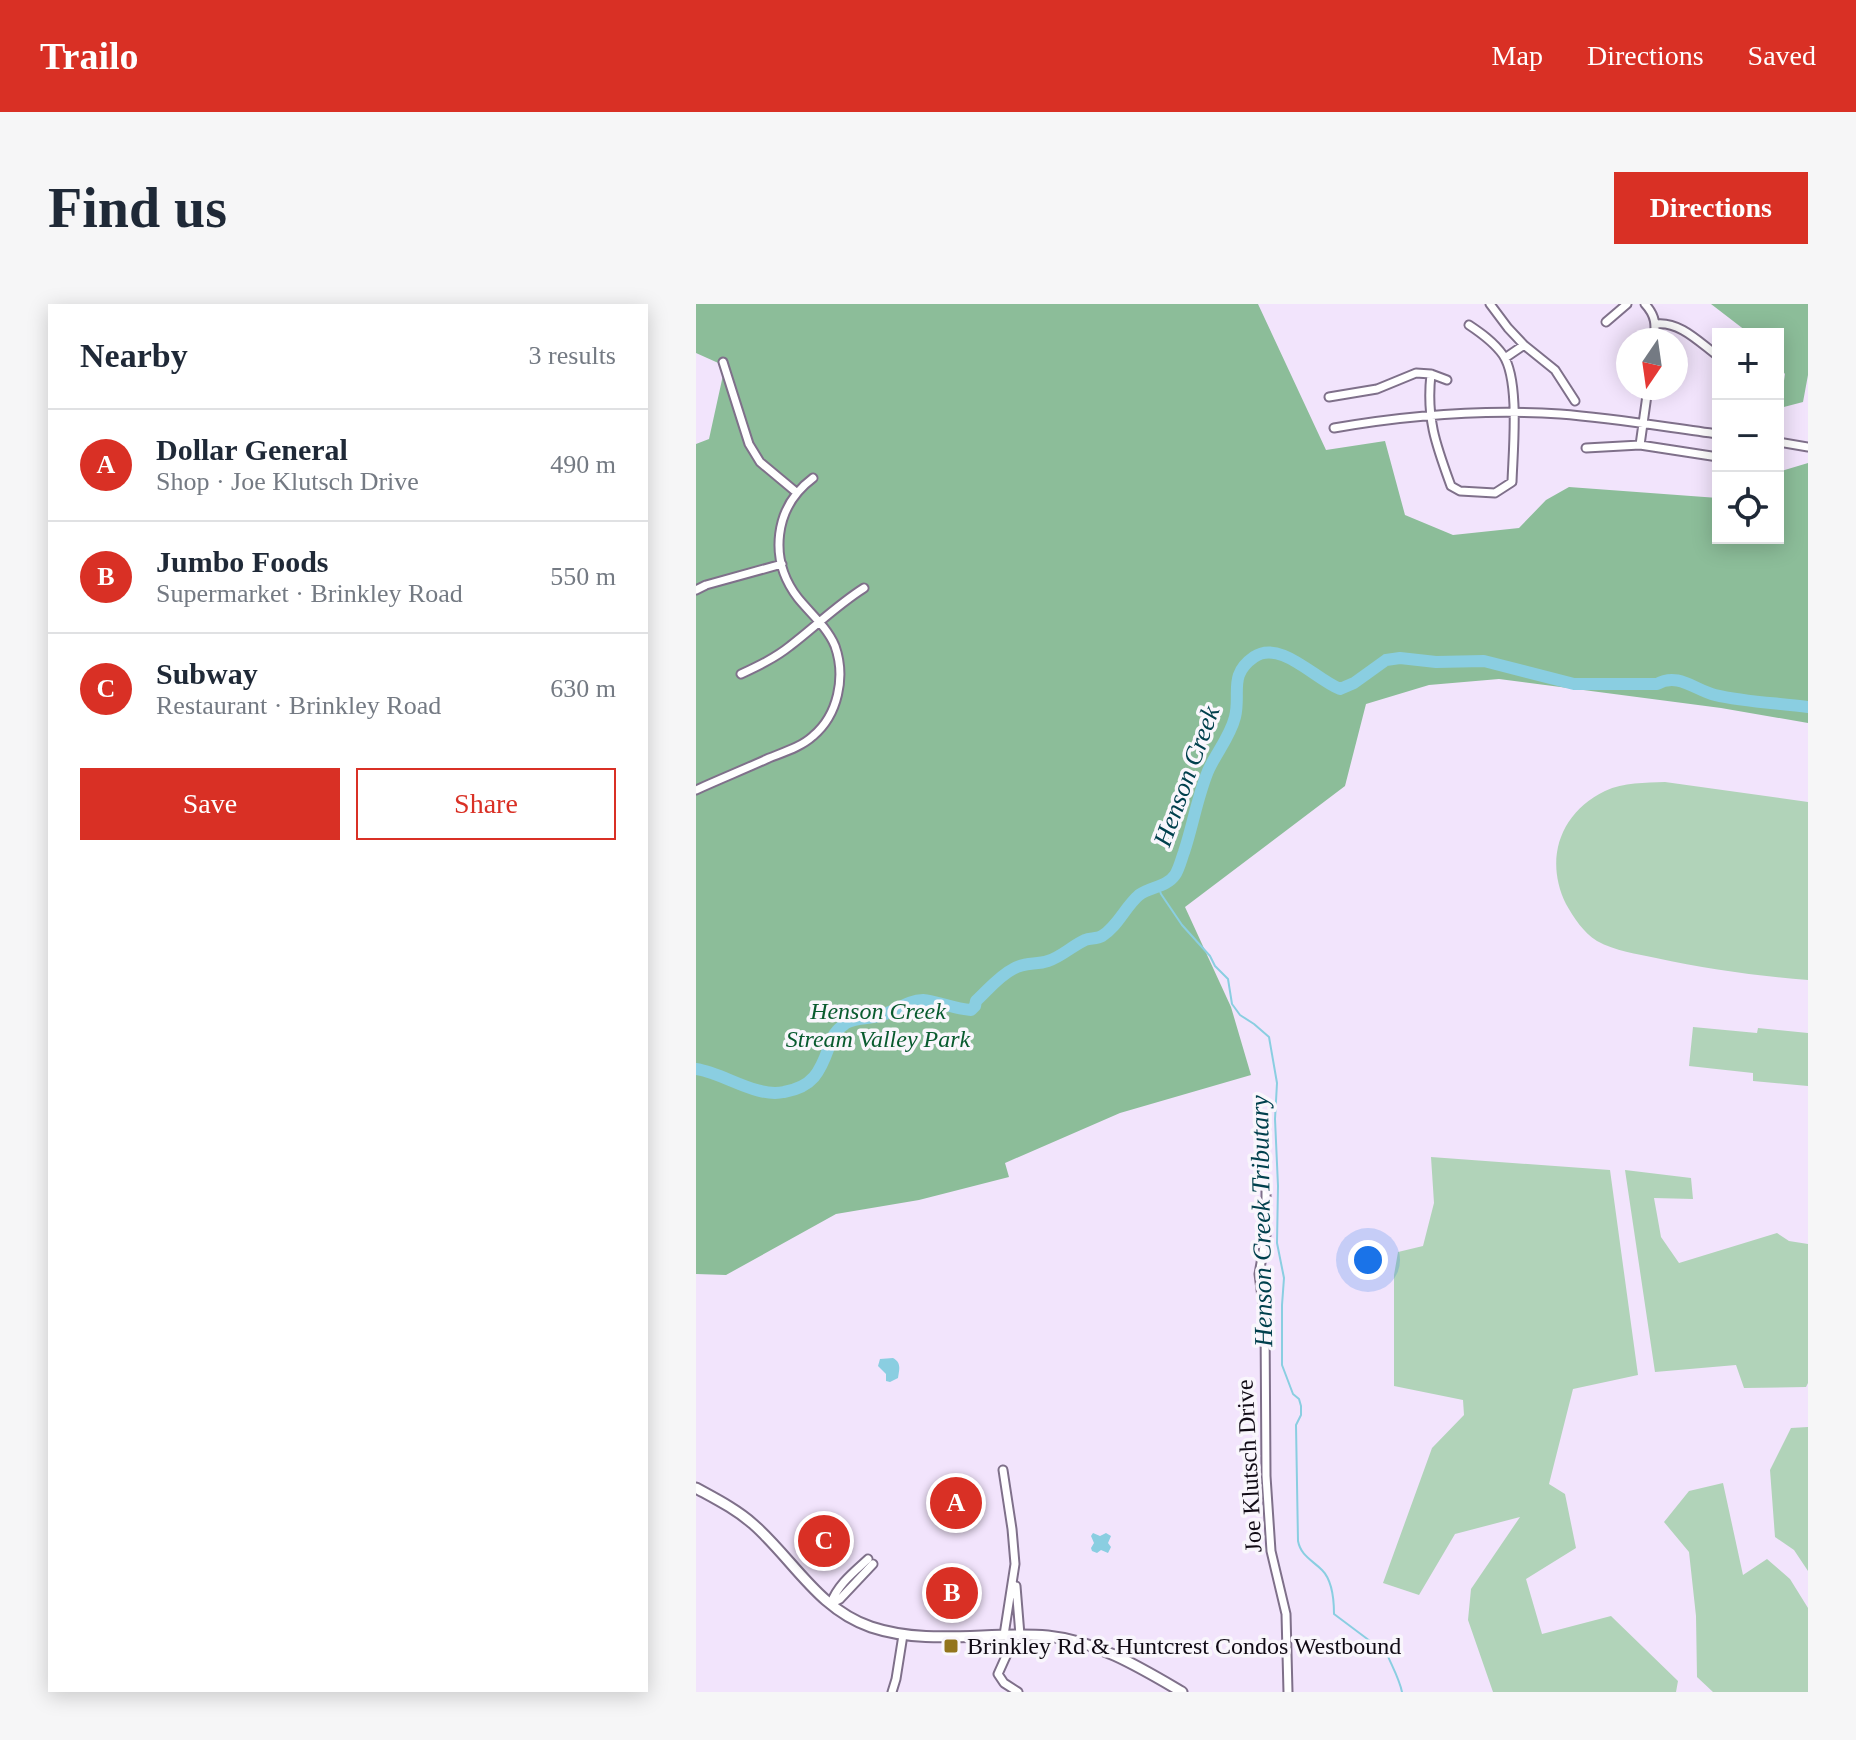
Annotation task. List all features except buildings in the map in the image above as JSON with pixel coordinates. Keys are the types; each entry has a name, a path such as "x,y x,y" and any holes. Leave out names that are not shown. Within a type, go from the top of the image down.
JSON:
{"main road":[{"path":"696,1488 751,1522 808,1585 830,1604 863,1624 903,1635 1054,1637 1095,1647 1182,1692"}],"street":[{"path":"1490,304 1501,322 1555,370 1575,401"},
{"path":"1606,322 1627,304"},
{"path":"1645,304 1655,317 1656,328"},
{"path":"1656,324 1676,326 1712,352"},
{"path":"1431,374 1428,395 1434,440 1451,486 1460,491 1495,493 1512,482 1514,413 1511,380 1505,358 1495,345 1469,325"},
{"path":"1505,358 1524,345"},
{"path":"723,362 749,444 760,462 796,492"},
{"path":"1329,397 1377,389 1416,373 1447,380"},
{"path":"1640,445 1646,400"},
{"path":"1334,428 1430,415 1514,413 1590,417 1712,433"},
{"path":"1784,443 1808,447"},
{"path":"1586,448 1640,445 1712,456"},
{"path":"696,790 802,744 823,726 837,699 839,663 834,644 796,596 785,576 779,546 780,528 786,511 796,492 813,478"},
{"path":"696,590 782,564"},
{"path":"741,674 770,660 864,588"},
{"name":"Joe Klutsch Drive","path":"1266,1190 1266,1235 1259,1274 1265,1320 1266,1476 1271,1551 1286,1614 1288,1692"},
{"path":"1003,1470 1012,1529 1014,1574 1011,1635 998,1674 1004,1683 1018,1692"},
{"path":"830,1604 840,1586 870,1561"},
{"path":"1011,1635 1014,1574"},
{"path":"892,1692 903,1635"}],"green space":[{"name":"Henson Creek Stream Valley Park","path":"696,304 1258,304 1326,450 1385,441 1405,515 1453,535 1519,528 1546,500 1569,487 1712,498 1712,544 1784,544 1784,470 1808,463 1808,723 1721,708 1499,679 1429,685 1366,704 1345,786 1185,907 1231,1007 1251,1075 1120,1113 1005,1163 1009,1177 919,1200 836,1214 726,1275 696,1274 696,444 709,439 725,366 696,353"},
{"path":"1711,304 1808,304 1808,375 1803,402 1784,407 1784,328 1742,328"},
{"path":"1665,782 1808,802 1808,980 1713,969 1626,952 1597,941 1576,919 1566,904 1556,870 1560,839 1567,825 1590,800 1605,791 1627,784"},
{"path":"1693,1027 1757,1033 1758,1028 1808,1033 1808,1086 1753,1081 1753,1073 1689,1066"},
{"path":"1431,1157 1610,1170 1638,1375 1573,1389 1549,1484 1565,1494 1576,1548 1526,1579 1542,1634 1611,1616 1678,1681 1676,1692 1493,1692 1468,1620 1471,1589 1520,1517 1455,1534 1419,1595 1383,1583 1432,1448 1464,1415 1463,1400 1394,1386 1394,1275 1398,1252 1423,1246 1434,1203"},
{"path":"1625,1170 1691,1178 1693,1199 1654,1198 1661,1237 1679,1263 1777,1233 1789,1241 1808,1244 1806,1387 1744,1388 1736,1365 1655,1372"},
{"path":"1808,1427 1808,1571 1794,1550 1775,1537 1770,1470 1791,1428"},
{"path":"1723,1483 1743,1575 1767,1559 1790,1579 1808,1608 1808,1692 1713,1692 1697,1677 1696,1616 1689,1552 1664,1522 1689,1491"}],"water":[{"path":"893,1358 899,1364 899,1372 898,1378 890,1382 886,1381 886,1374 878,1366 880,1359"},
{"path":"1093,1533 1111,1536 1108,1553 1092,1551"}],"waterway":[{"name":"Henson Creek","path":"696,1069 762,1092 794,1090 814,1077 834,1035 846,1023 882,1015 918,1000 971,1010 976,1001 1013,969 1048,961 1085,940 1102,936 1139,895 1167,882 1176,873 1208,771 1233,724 1238,678 1246,664 1264,653 1275,653 1297,662 1340,689 1386,660 1484,661 1574,684 1657,684 1672,680 1726,697 1808,707"},
{"name":"Henson Creek Tributary","path":"1158,886 1182,925 1228,979 1232,1004 1240,1015 1269,1037 1277,1083 1277,1243 1284,1278 1282,1365 1301,1406 1296,1425 1299,1546 1329,1580 1334,1614 1385,1649 1402,1692"}],"place":[{"name":"Dollar General","path":"956,1503"},
{"name":"Subway","path":"824,1541"},
{"name":"Jumbo Foods","path":"952,1593"},
{"name":"Brinkley Rd & Huntcrest Condos Westbound","path":"951,1646"}]}
